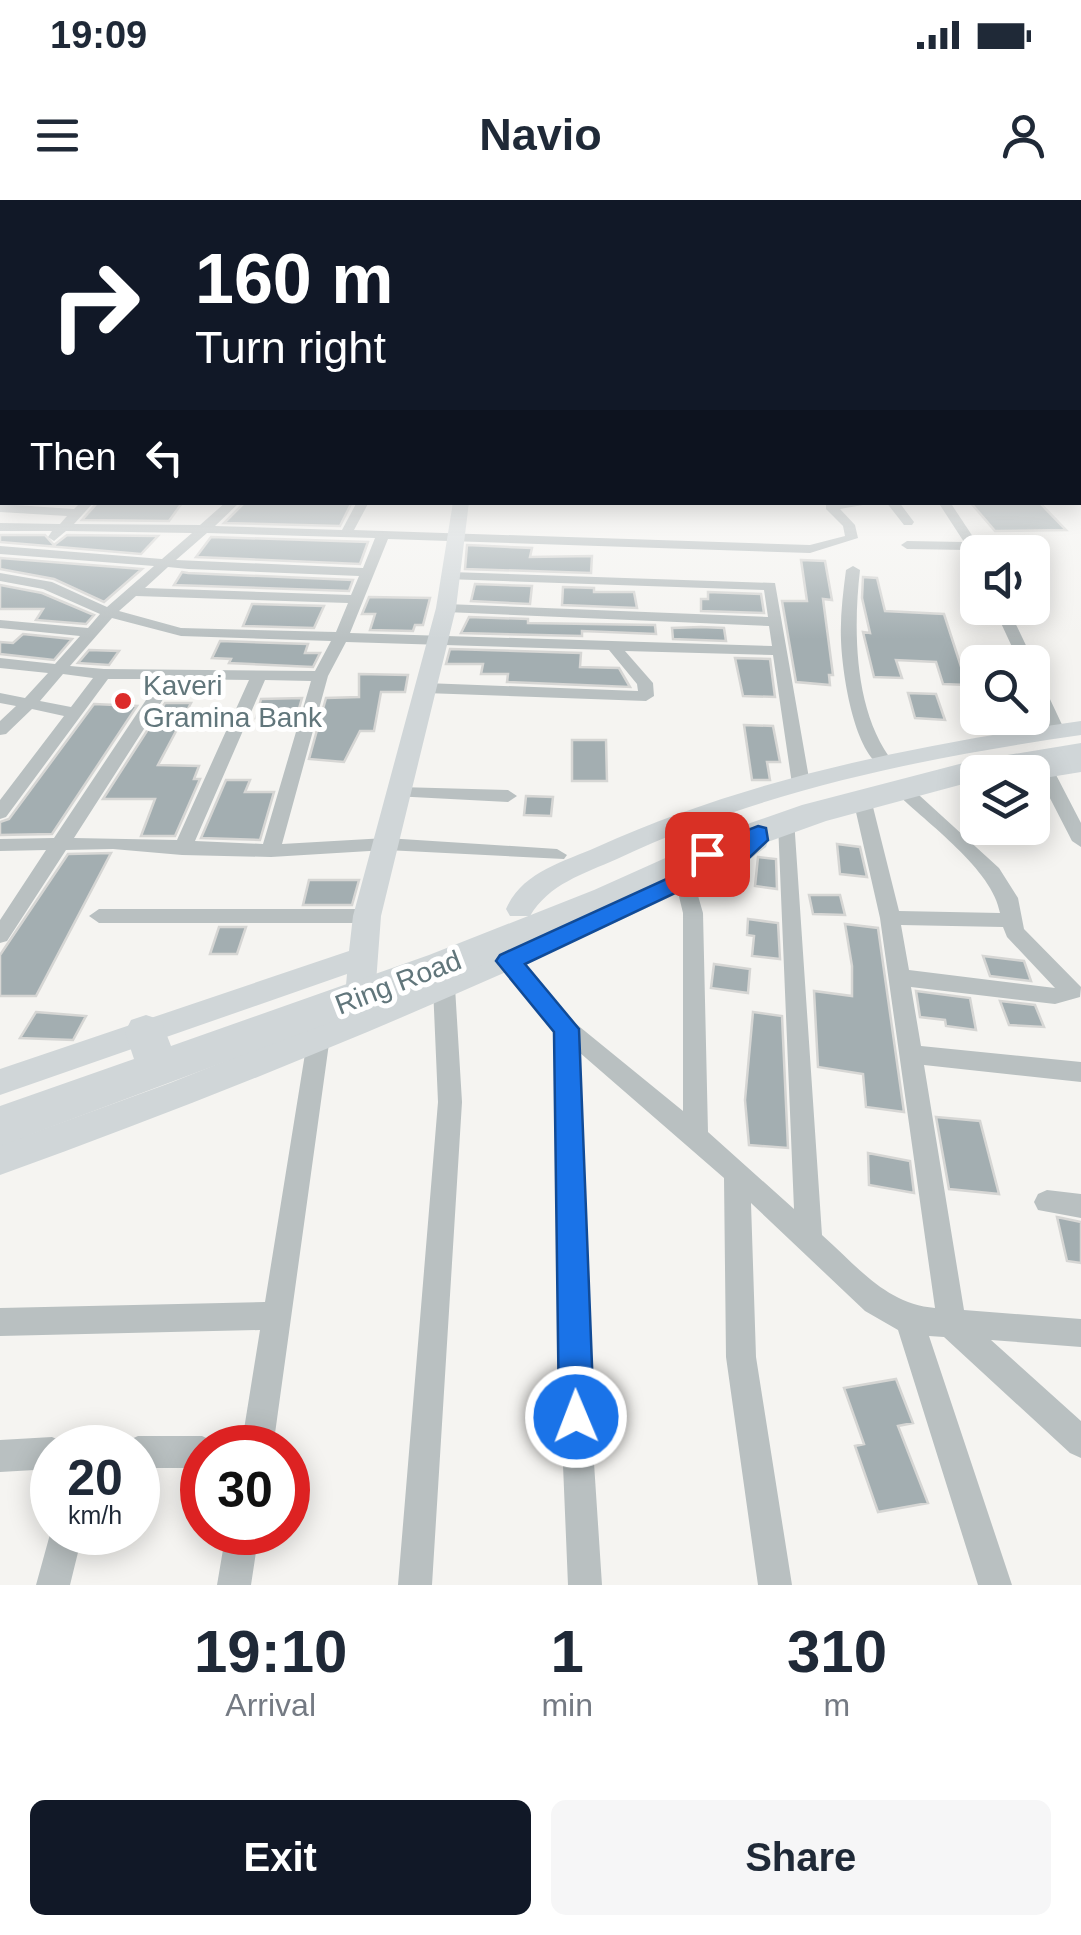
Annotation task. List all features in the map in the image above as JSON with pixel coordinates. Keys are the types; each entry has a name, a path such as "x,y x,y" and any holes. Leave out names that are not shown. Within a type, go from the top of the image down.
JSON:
{"highway":[{"name":"Ring Road","path":"550,920 763,810 1075,737"},
{"name":"Ring Road","path":"0,1126 550,920 773,828 862,799 894,776 954,765"},
{"name":"Ring Road","path":"0,1103 148,1041 346,994"}],"street":[{"path":"25,510 76,513"},
{"path":"6,578 39,552 80,510"},
{"path":"0,730 109,614 226,510"},
{"path":"345,535 358,510"},
{"path":"261,1425 279,1316 346,994 446,608 461,510"},
{"path":"0,528 204,530 810,549 852,538 849,524 833,510"},
{"path":"898,510 908,522"},
{"path":"949,510 965,535"},
{"path":"271,850 320,676 341,637 382,537"},
{"path":"684,545 686,583"},
{"path":"907,545 960,550"},
{"path":"0,550 366,572"},
{"path":"853,570 845,620 848,661 874,752 992,873 1008,898 1019,940 1072,990 1070,994 1055,996 899,977"},
{"path":"451,576 770,586 801,784"},
{"path":"6,578 47,585 109,614 181,632 780,651"},
{"path":"134,592 354,599"},
{"path":"446,608 776,622"},
{"path":"0,624 92,632"},
{"path":"425,688 646,696 644,684 614,647"},
{"path":"0,663 104,674 320,676"},
{"path":"0,936 172,673"},
{"path":"0,813 104,674"},
{"path":"182,849 259,675"},
{"path":"0,698 76,712"},
{"path":"1050,703 1075,737"},
{"path":"1050,770 1081,765"},
{"path":"550,920 525,897 544,881 684,820 801,784 894,776"},
{"path":"1050,790 1081,841"},
{"path":"399,792 508,796"},
{"path":"862,799 890,918 952,1325 1081,1442"},
{"path":"0,1160 346,994 444,987 508,961 550,920 685,880 741,853 773,828"},
{"path":"773,828 809,1240"},
{"path":"0,845 60,843 271,850 386,844 558,855"},
{"path":"685,880 693,914 696,1136"},
{"path":"99,916 368,916"},
{"path":"890,918 1011,920"},
{"path":"508,961 566,1029 737,1172 875,1301 910,1318 952,1325 1081,1333"},
{"path":"416,1585 450,1102 444,987"},
{"path":"566,1029 576,1417 585,1585"},
{"path":"0,1082 148,1041"},
{"path":"910,1054 1081,1072"},
{"path":"737,1172 741,1357 774,1585"},
{"path":"1047,1202 1081,1206"},
{"path":"0,1322 279,1316"},
{"path":"910,1318 994,1585"},
{"path":"0,1456 30,1454"},
{"path":"54,1585 61,1555"},
{"path":"234,1585 239,1555"}],"building":[{"path":"91,510 177,510 169,521 82,520"},
{"path":"237,510 348,510 340,526 224,523"},
{"path":"977,510 1046,510 1066,530 995,531"},
{"path":"0,535 45,535 54,545 67,535 158,536 141,554 0,542"},
{"path":"211,537 368,542 360,564 196,557"},
{"path":"467,545 532,548 530,557 592,556 591,573 465,569"},
{"path":"0,558 142,569 104,602 54,579 0,569"},
{"path":"801,560 825,561 832,600 823,599 833,675 829,675 830,685 796,682 782,601 807,601"},
{"path":"182,572 353,580 349,591 174,585"},
{"path":"863,577 877,578 885,611 944,614 960,663 960,685 943,684 936,662 896,660 902,678 874,677 863,632 870,633 862,598"},
{"path":"475,584 532,586 530,604 471,601"},
{"path":"0,585 42,593 94,615 86,624 36,620 43,609 0,609"},
{"path":"563,587 634,592 637,608 562,605"},
{"path":"708,592 761,594 764,613 701,611 701,599 708,599"},
{"path":"369,597 430,598 423,625 415,625 413,631 370,630 375,614 362,614"},
{"path":"252,604 324,606 314,628 243,626"},
{"path":"469,617 528,619 528,623 655,625 656,634 461,633"},
{"path":"672,628 724,628 726,641 673,639"},
{"path":"23,634 72,639 54,660 0,654 0,642 13,643"},
{"path":"220,641 308,644 305,653 320,653 313,667 229,663 231,659 212,658"},
{"path":"450,649 581,653 580,667 619,668 630,687 507,682 508,674 481,674 483,664 446,664"},
{"path":"89,650 119,651 109,665 78,663"},
{"path":"735,658 770,659 775,697 743,696"},
{"path":"359,674 408,675 405,692 381,692 374,731 360,731 344,762 309,759 326,698 359,697"},
{"path":"908,693 936,694 945,720 915,718"},
{"path":"302,698 298,712 256,718 261,699"},
{"path":"165,703 191,703 158,765 199,766 194,779 200,779 175,836 141,836 155,799 103,799"},
{"path":"94,704 137,706 52,834 0,835 0,822 9,819"},
{"path":"744,725 773,726 780,762 767,762 770,780 752,780"},
{"path":"572,740 606,740 607,781 572,781"},
{"path":"226,780 250,780 245,792 274,792 260,840 201,838"},
{"path":"526,796 553,797 551,816 524,815"},
{"path":"837,844 860,847 867,877 840,874"},
{"path":"111,853 36,996 0,996 0,955 68,854"},
{"path":"758,857 776,859 777,889 755,886"},
{"path":"309,880 359,880 352,905 303,905"},
{"path":"809,895 840,895 845,915 813,914"},
{"path":"748,919 778,923 780,959 752,956 754,936 747,935"},
{"path":"845,924 878,928 904,1112 866,1107 863,1074 818,1067 814,991 852,996"},
{"path":"219,927 246,927 237,954 210,954"},
{"path":"983,956 1024,961 1031,981 990,976"},
{"path":"714,964 750,969 748,993 711,988"},
{"path":"916,991 970,998 976,1030 920,1017"},
{"path":"1000,1001 1035,1005 1044,1027 1009,1025"},
{"path":"36,1012 86,1016 73,1040 20,1038"},
{"path":"753,1012 782,1016 788,1148 749,1145 745,1100"},
{"path":"936,1117 980,1121 999,1194 949,1189"},
{"path":"868,1153 910,1161 914,1193 869,1185"},
{"path":"1057,1217 1081,1222 1081,1263 1067,1261"},
{"path":"896,1379 913,1423 898,1426 928,1503 878,1512 855,1446 864,1444 844,1388"}],"place":[{"name":"Kaveri Gramina Bank","path":"123,701"}],"route":[{"path":"576,1417 566,1029 508,961 741,853 757,840 758,833 707,854"}]}
